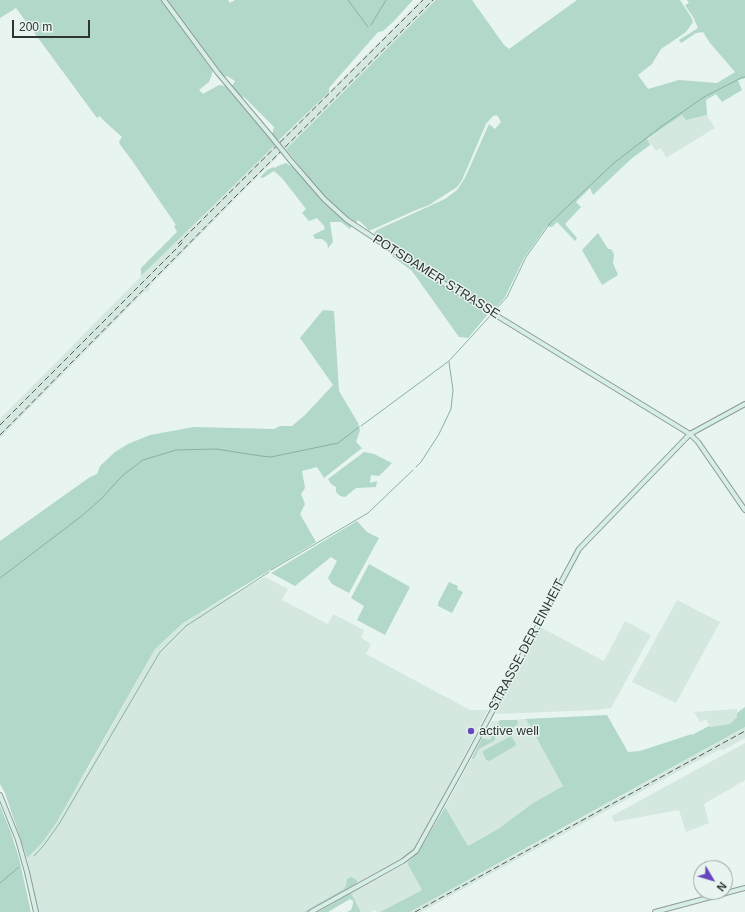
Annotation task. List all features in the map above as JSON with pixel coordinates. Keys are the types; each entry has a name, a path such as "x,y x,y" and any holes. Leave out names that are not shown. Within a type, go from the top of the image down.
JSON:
{"street":[{"name":"POTSDAMER STRASSE","path":"164,0 218,72 291,161 334,209 367,234 690,434 698,442 745,510"},
{"name":"STRASSE DER EINHEIT","path":"311,912 403,861 416,851 579,549 690,434 745,404"},
{"path":"0,795 18,840 36,912"},
{"path":"655,912 745,888"}],"shaded area":[{"path":"421,0 436,0 246,188 149,287 150,288 147,292 145,291 0,438 0,419 184,233 295,126"},
{"path":"682,115 686,120 707,115 715,128 666,158 661,148 656,151 647,140"},
{"path":"265,577 288,589 282,600 328,624 333,614 364,630 361,638 371,644 366,654 470,710 488,710 417,846 408,856 308,912 39,912 27,858 42,843 89,767 155,649 183,623"},
{"path":"677,600 720,622 676,703 632,682"},
{"path":"625,621 651,635 611,708 596,710 497,714 495,710 540,627 604,661"},
{"path":"737,709 737,717 730,724 710,727 706,719 700,722 694,712"},
{"path":"526,719 563,786 533,803 498,829 468,846 445,807 492,721"},
{"path":"745,727 745,738 723,750 721,749 699,760 421,912 410,912 595,811"},
{"path":"745,743 745,780 704,804 709,823 686,832 679,810 614,822 612,816"},
{"path":"407,863 422,890 380,912 375,910 370,912 361,912 351,893"}],"green space":[{"path":"0,0 162,0 213,71 209,82 199,90 203,94 219,85 225,86 275,145 141,276 141,268 177,232 174,226 176,225 121,146 119,142 122,137 100,116 97,118 16,8 0,18"},
{"path":"166,0 228,0 230,3 235,0 413,0 393,22 383,31 378,32 329,88 329,92 278,141 272,135 274,127 245,98 239,95 232,86 235,81 227,76 224,77"},
{"path":"436,0 472,0 504,45 509,49 577,0 680,0 693,22 686,32 661,49 652,64 638,75 648,89 679,80 717,83 735,72 710,43 703,32 696,33 681,43 679,40 698,28 685,5 689,3 687,0 745,0 745,78 738,80 742,90 722,102 716,94 706,100 707,115 686,120 682,115 647,139 650,145 631,159 593,195 590,188 576,202 581,207 565,224 577,238 575,241 557,222 552,227 547,226 524,258 505,297 493,311 375,237 374,233 377,230 445,199 457,190 465,178 489,124 495,129 501,122 497,115 493,116 486,124 462,180 457,187 429,205 369,231 358,220 356,223 333,206 286,149"},
{"path":"286,163 294,168 332,210 352,226 350,229 341,222 330,222 333,242 328,248 327,243 322,239 315,239 313,235 325,229 324,226 317,218 309,221 302,213 306,209 282,178 274,171 263,178 260,177 267,170"},
{"path":"598,233 608,249 611,249 613,252 613,263 618,275 602,285 582,250"},
{"path":"394,254 489,313 468,338 459,337 412,271 392,256"},
{"path":"323,310 334,311 339,391 358,423 360,430 356,442 362,448 324,478 317,467 302,471 305,488 301,494 305,504 300,514 316,542 183,623 155,649 56,823 42,843 27,858 5,793 0,784 0,541 90,477 97,474 100,466 115,452 128,444 150,435 194,427 274,429 280,426 292,426 305,415 333,385 300,338"},
{"path":"364,452 374,454 392,463 379,476 371,475 370,483 377,481 376,487 356,488 345,497 340,496 336,492 336,487 331,484 328,479"},
{"path":"357,521 367,532 379,538 349,593 332,584 328,578 337,561 331,557 295,586 271,573"},
{"path":"369,564 410,587 385,635 357,620 364,606 351,598"},
{"path":"449,582 458,586 457,589 463,592 452,613 438,606 438,603"},
{"path":"745,707 745,727 410,912 380,912 422,890 407,863 418,853 445,807 468,846 498,829 533,803 563,786 526,719 607,715 628,752 640,751 692,735 709,726 730,724 737,717 737,713"},
{"path":"500,720 517,720 518,724 510,729 510,732 503,735 500,733 495,736 495,740 479,749 474,759 472,758 482,738 490,740"},
{"path":"511,736 516,744 515,746 489,761 486,760 483,751"},
{"path":"0,806 19,858 31,912 0,912"},
{"path":"351,877 357,880 357,885 308,912 304,912 344,889 347,879"},
{"path":"351,893 361,912 347,912 351,910 353,904 353,901 350,899 328,912 318,912"}],"waterway":[{"path":"348,0 368,27"},
{"path":"371,25 386,0"},
{"path":"495,310 507,297 526,257 551,222 614,163 662,126 704,97 745,77"},
{"path":"361,426 449,361 491,315"},
{"path":"416,467 421,462 439,434 451,409 453,390 449,362"},
{"path":"0,578 83,515 102,498 122,476 143,460 176,450 216,449 271,457 338,443 359,427"},
{"path":"271,570 368,513 413,470"},
{"path":"34,856 59,824 160,652 186,626 269,572"},
{"path":"0,883 19,867"}],"railway":[{"path":"178,244 423,0"},
{"path":"0,435 235,197 433,0"},
{"path":"0,425 184,241"},
{"path":"415,912 745,731"}],"place":[{"name":"active well","path":"471,731"}]}
